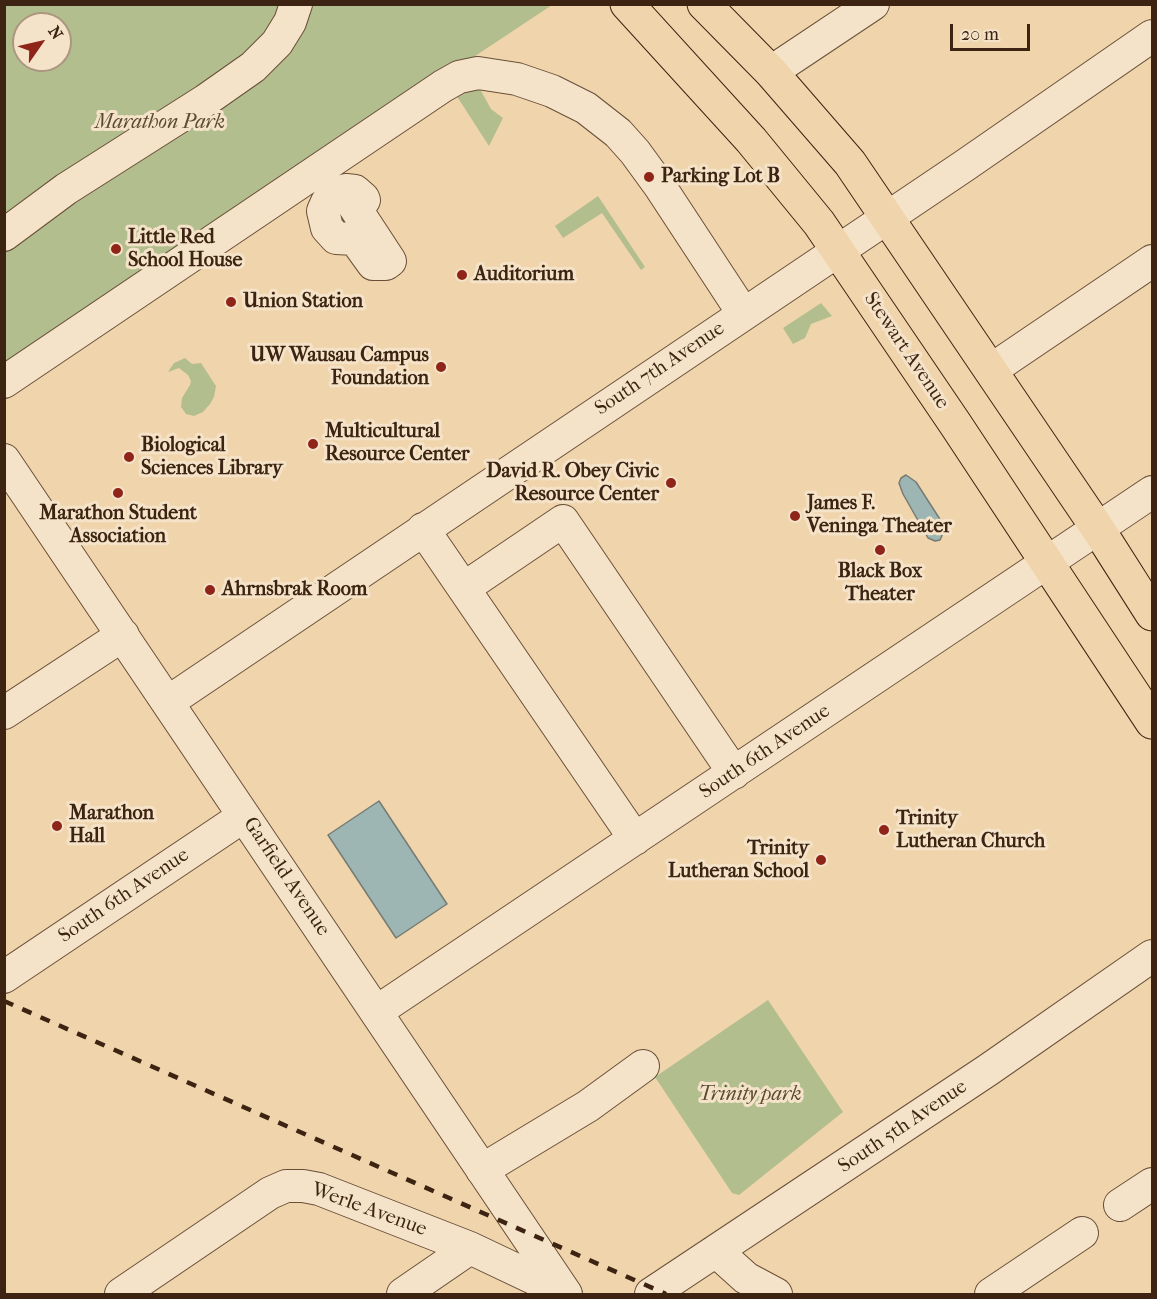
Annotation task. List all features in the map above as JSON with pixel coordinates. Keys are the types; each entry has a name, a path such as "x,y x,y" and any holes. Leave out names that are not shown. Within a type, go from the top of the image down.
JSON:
{"main road":[{"name":"Stewart Avenue","path":"627,4 752,140 837,249 1152,722"},
{"path":"704,4 771,72 850,164 1098,529 1152,614"}],"street":[{"path":"4,235 66,189 207,100 247,71 269,53 277,43 290,21 296,4"},
{"path":"771,72 873,4"},
{"name":"South 7th Avenue","path":"168,702 1152,36"},
{"path":"4,382 452,80 478,73 517,79 552,91 579,104 602,119 623,138 659,185 743,313"},
{"path":"991,370 1152,261"},
{"name":"Garfield Avenue","path":"4,460 566,1294"},
{"name":"South 6th Avenue","path":"376,1012 1152,492"},
{"path":"464,588 563,521 734,773"},
{"path":"423,529 635,839"},
{"path":"4,713 123,635"},
{"name":"South 6th Avenue","path":"4,977 244,816"},
{"name":"South 5th Avenue","path":"651,1294 981,1074 1152,956"},
{"path":"482,1170 588,1106 643,1066"},
{"path":"1120,1205 1152,1184"},
{"name":"Werle Avenue","path":"121,1294 270,1193 286,1186 303,1186 319,1189 470,1248 566,1294"},
{"path":"991,1294 1082,1233"},
{"path":"403,1294 470,1248"},
{"path":"716,1251 746,1278 776,1294"}],"green space":[{"name":"Marathon Park","path":"5,5 552,5 5,368"},
{"path":"480,89 491,109 503,118 489,146 456,95"},
{"path":"598,196 645,267 641,270 602,213 563,238 555,226"},
{"path":"821,303 832,316 811,324 805,338 793,344 783,328"},
{"path":"185,358 192,364 201,363 216,386 210,404 203,412 194,416 186,414 181,407 182,398 191,381 188,375 179,368 168,372 174,363"},
{"name":"Trinity park","path":"768,1000 843,1112 739,1195 732,1193 655,1077"}],"water":[{"path":"906,475 916,482 943,524 944,531 940,540 935,541 928,538 903,494 899,483"},
{"path":"379,801 447,904 396,938 328,835"}],"railway":[{"path":"4,1001 666,1294"}],"place":[{"name":"Parking Lot B","path":"649,177"},
{"name":"Little Red School House","path":"116,249"},
{"name":"Auditorium","path":"462,275"},
{"name":"Union Station","path":"231,302"},
{"name":"UW Wausau Campus Foundation","path":"441,367"},
{"name":"Multicultural Resource Center","path":"313,444"},
{"name":"Biological Sciences Library","path":"129,457"},
{"name":"David R. Obey Civic Resource Center","path":"671,483"},
{"name":"Marathon Student Association","path":"118,493"},
{"name":"James F. Veninga Theater","path":"795,516"},
{"name":"Black Box Theater","path":"880,550"},
{"name":"Ahrnsbrak Room","path":"210,590"},
{"name":"Marathon Hall","path":"57,826"},
{"name":"Trinity Lutheran Church","path":"884,830"},
{"name":"Trinity Lutheran School","path":"821,860"}]}
